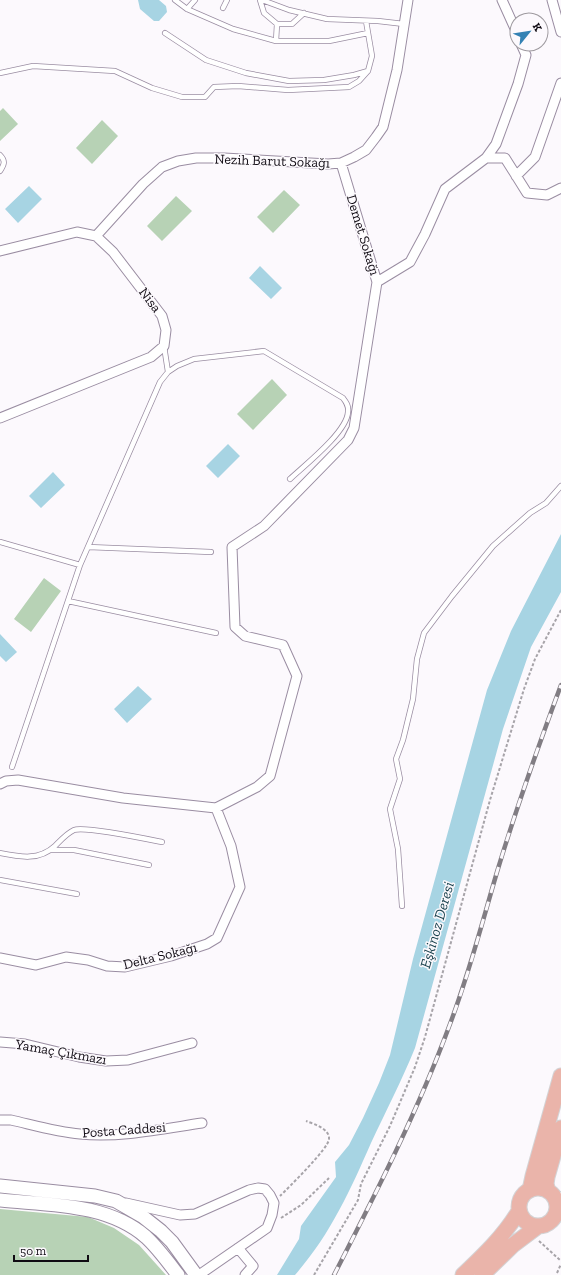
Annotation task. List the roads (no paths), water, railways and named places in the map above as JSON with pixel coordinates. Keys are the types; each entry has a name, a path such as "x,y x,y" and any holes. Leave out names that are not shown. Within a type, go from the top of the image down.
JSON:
{"main road":[{"path":"530,1190 561,1076"},
{"path":"482,1275 514,1245 533,1230 549,1224 554,1219 557,1207 555,1197 546,1184 561,1128"},
{"path":"0,1186 95,1196 116,1201 142,1216 161,1231 181,1254 196,1275"},
{"path":"533,1230 521,1217 519,1211 521,1199 525,1193 536,1188 542,1189 555,1197"},
{"path":"0,1200 76,1207 105,1215 126,1224 147,1238 174,1271"},
{"path":"463,1275 500,1239 511,1225 519,1211"}],"street":[{"name":"Nezih Barut Sokağı","path":"96,236 143,184 162,167 178,161 196,158 224,158 328,164 341,163 366,150 376,138 382,127 397,70 408,0"},
{"path":"502,0 509,15"},
{"path":"552,0 561,32"},
{"name":"Demet Sokağı","path":"341,163 377,282 410,262 425,234 445,189 486,158 496,144 518,84 526,55 525,52"},
{"path":"516,176 535,157 561,83"},
{"path":"486,158 505,158 527,193 547,195 561,188"},
{"path":"0,251 77,232 96,236"},
{"name":"Nisa","path":"96,236 113,252 162,316 166,330 164,346"},
{"path":"0,784 6,781 18,780 123,798 216,808 257,787 270,776 298,676 283,645 245,636 235,627 232,547 264,526 348,440 354,428 377,282"},
{"path":"0,418 150,357 164,346"},
{"name":"Delta Sokağı","path":"0,958 36,965 66,957 88,960 107,966 126,967 171,956 207,944 217,938 240,887 231,846 216,808"},
{"name":"Yamaç Çıkmazı","path":"0,1042 25,1044 79,1058 106,1061 128,1060 192,1043"},
{"name":"Posta Caddesi","path":"0,1120 11,1120 78,1134 98,1135 147,1131 202,1123"},
{"path":"116,1201 180,1215 187,1215 195,1214 249,1190 258,1188 265,1189 274,1203 272,1215 267,1228 199,1275"},
{"path":"238,1248 252,1266 245,1275"}],"lane":[{"path":"175,0 187,10 232,29 276,41 329,41 368,34"},
{"path":"187,10 195,0"},
{"path":"223,8 227,0"},
{"path":"304,13 292,24 277,24 264,13 261,0 327,19 404,24"},
{"path":"0,74 33,66 115,71 152,88 182,97 205,96 214,87 238,86 288,90 349,87 359,81 368,71 372,56 366,21"},
{"path":"276,41 277,24"},
{"path":"165,33 206,60 246,73 275,79 289,81 324,80 368,71"},
{"path":"0,155 3,158 4,165 0,171"},
{"path":"164,346 168,372"},
{"path":"12,767 80,565 160,382 168,372 177,366 194,359 264,351 343,398 348,406 348,413 344,424 336,436 290,479"},
{"path":"402,906 398,849 390,809 400,779 396,759 403,740 413,700 417,659 424,633 493,546 530,513 546,503 561,486"},
{"path":"0,542 80,565"},
{"path":"88,547 211,552"},
{"path":"68,601 216,634"},
{"path":"0,853 21,857 38,856 51,850 74,830 79,829 162,842"},
{"path":"51,850 74,850 150,865"},
{"path":"0,880 76,894"}],"water":[{"path":"138,0 159,0 166,6 167,12 159,21 154,21 140,9"},
{"path":"29,186 42,199 18,223 5,209"},
{"path":"260,266 282,288 271,299 249,278"},
{"path":"228,444 240,456 218,478 206,466"},
{"path":"53,472 65,485 41,508 29,496"},
{"name":"Eşkinoz Deresi","path":"561,534 561,592 531,647 503,729 415,1048 355,1178 329,1228 319,1244 295,1275 277,1275 299,1239 301,1226 336,1177 335,1162 349,1145 363,1118 390,1055 413,959 487,690 511,631"},
{"path":"0,634 17,652 6,662 0,656"},
{"path":"138,686 152,699 127,723 114,709"}],"railway":[{"path":"334,1275 396,1151 438,1056 463,986 520,801 561,685"}]}
